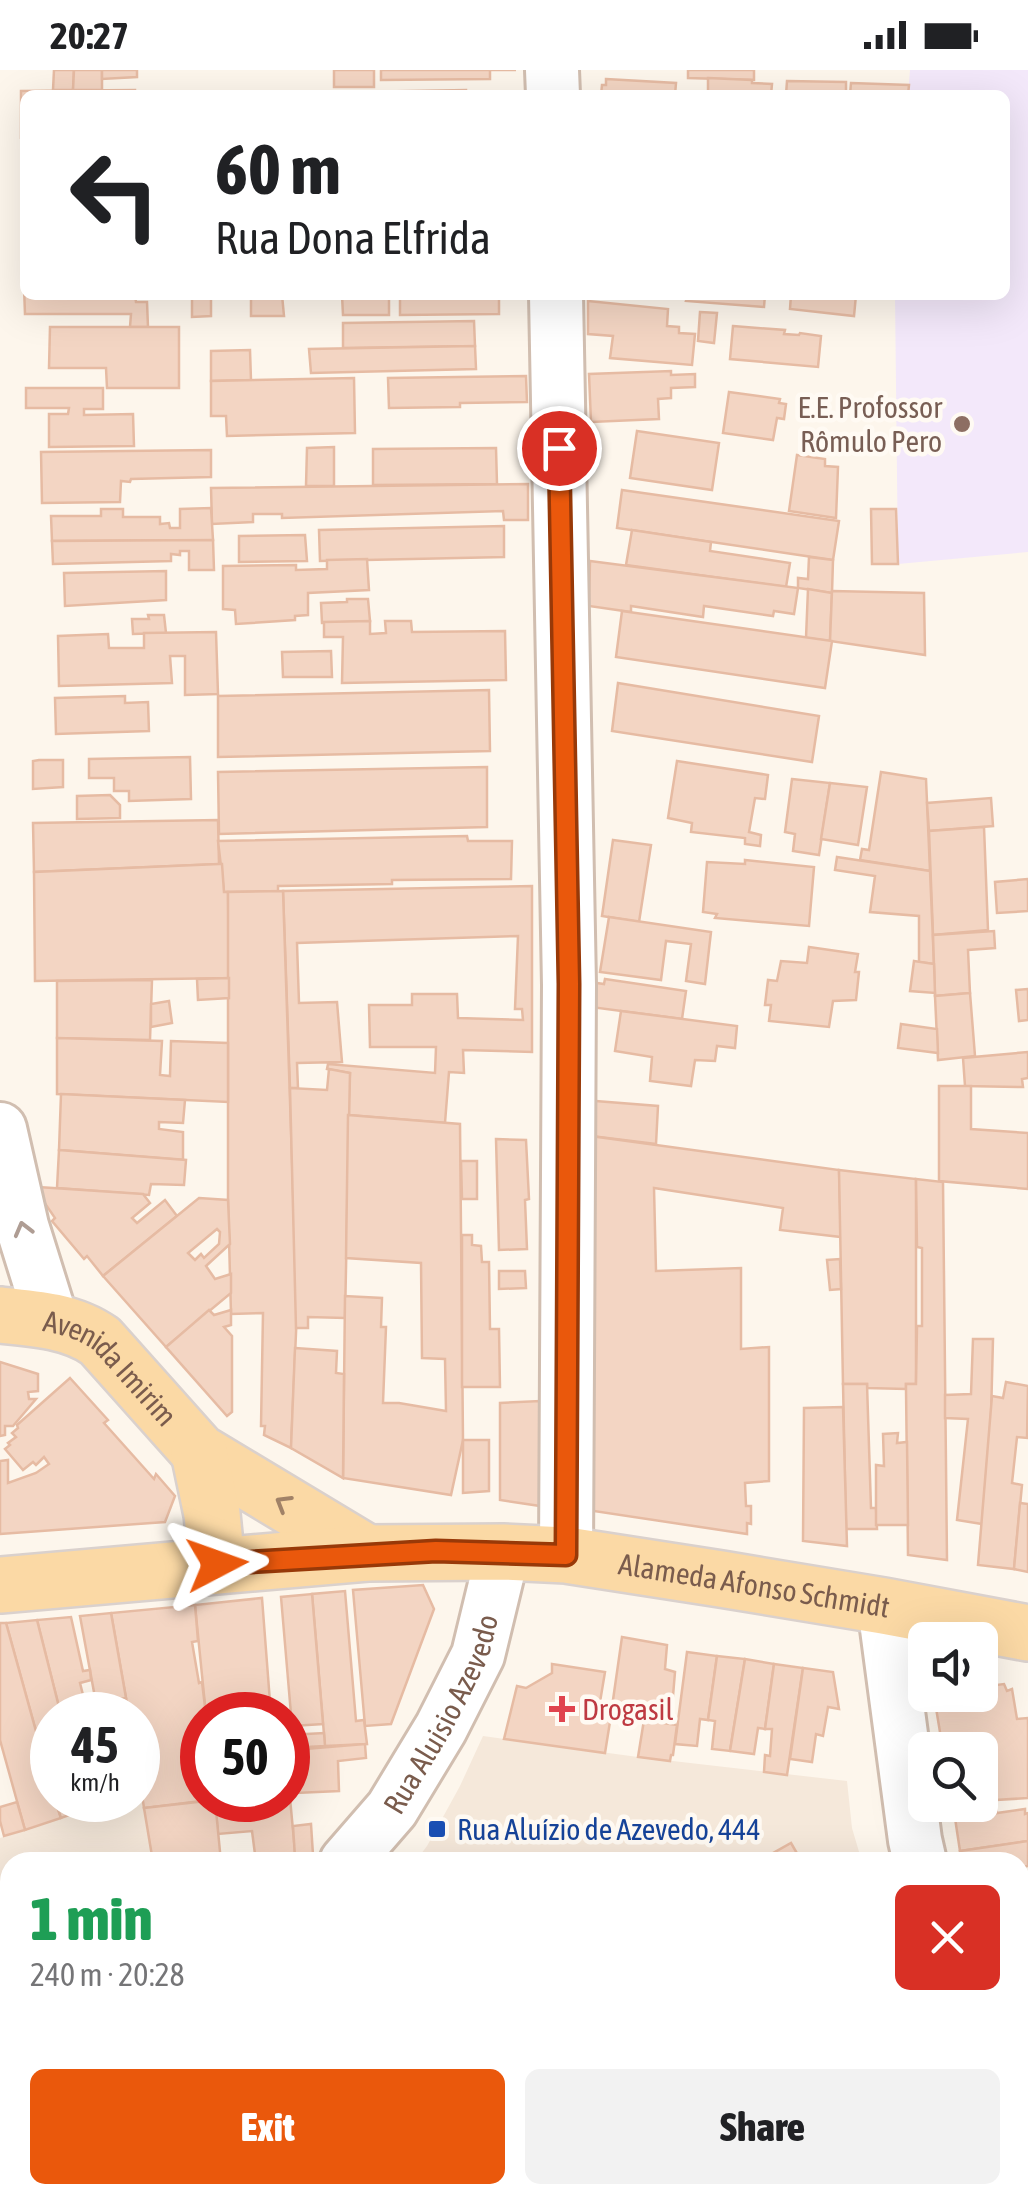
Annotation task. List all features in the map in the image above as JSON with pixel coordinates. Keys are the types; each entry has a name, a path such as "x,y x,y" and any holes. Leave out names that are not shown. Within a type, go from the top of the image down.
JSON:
{"main road":[{"name":"Avenida Imirim","path":"26,1318 82,1331 100,1341 199,1452 367,1554"},
{"name":"Avenida Imirim","path":"199,1452 217,1564"},
{"name":"Alameda Afonso Schmidt","path":"0,1585 367,1554 503,1552 566,1555 1028,1633"}],"street":[{"path":"556,300 569,984 566,1555"},
{"path":"0,1129 22,1226 26,1318"},
{"name":"Rua Aluisio Azevedo","path":"355,1852 392,1809 441,1728 478,1655 503,1552"},
{"path":"884,1606 917,1852"}],"shaded area":[{"name":"E.E. Profossor Rômulo Pero","path":"910,70 1028,70 1028,552 898,564 895,300 1010,300 1010,90 908,90"},
{"path":"483,1736 847,1781 859,1852 422,1852"},
{"path":"48,1822 147,1822 151,1852 0,1852 0,1838"}],"building":[{"path":"54,70 74,70 73,90 53,90"},
{"path":"74,70 102,70 102,90 73,90"},
{"path":"102,70 137,70 137,77 102,79"},
{"path":"334,70 374,70 374,87 334,87"},
{"path":"381,70 490,70 490,79 381,80"},
{"path":"688,70 754,70 754,80 688,78"},
{"path":"708,78 772,84 771,90 708,90"},
{"path":"606,79 676,83 675,90 602,90"},
{"path":"787,81 846,82 846,90 786,90"},
{"path":"851,83 909,85 908,90 850,90"},
{"path":"24,300 136,300 147,302 148,327 130,327 131,314 25,314"},
{"path":"192,300 211,300 211,316 192,317"},
{"path":"251,300 282,300 284,316 251,316"},
{"path":"342,300 389,300 389,315 343,315"},
{"path":"400,300 499,300 499,314 400,315"},
{"path":"686,300 765,300 764,307"},
{"path":"791,300 856,300 854,316 790,309"},
{"path":"588,301 668,309 667,326 679,327 679,333 695,334 692,365 610,358 613,336 588,334"},
{"path":"700,312 717,313 714,343 698,341"},
{"path":"474,321 475,346 343,348 343,323"},
{"path":"733,326 821,336 818,367 730,359"},
{"path":"50,327 179,327 179,388 107,388 106,368 49,368"},
{"path":"475,346 476,369 311,373 309,349"},
{"path":"250,350 251,380 211,381 211,351"},
{"path":"671,371 671,375 695,374 695,387 671,388 671,398 658,399 659,419 591,422 589,374"},
{"path":"526,376 527,402 389,408 388,378"},
{"path":"354,378 355,433 227,436 226,416 211,416 211,381"},
{"path":"26,388 103,388 103,409 84,409 84,415 133,414 134,446 49,447 49,414 68,414 69,408 26,408"},
{"path":"729,392 780,399 779,403 786,404 784,419 777,418 773,440 723,433"},
{"path":"637,431 719,443 712,490 630,478"},
{"path":"334,447 334,486 306,486 307,448"},
{"path":"496,448 497,484 373,485 373,449"},
{"path":"211,450 211,477 121,481 120,502 42,503 41,452"},
{"path":"797,455 825,459 825,466 838,467 836,518 789,511"},
{"path":"528,484 528,520 504,520 503,511 282,518 282,514 253,514 253,522 212,524 211,488"},
{"path":"622,490 839,521 833,560 617,528"},
{"path":"211,508 213,540 52,541 51,516 101,516 101,509 123,509 123,517 160,517 160,524 180,528 180,509"},
{"path":"871,509 896,509 898,564 872,564"},
{"path":"504,526 504,557 320,561 319,530"},
{"path":"632,530 711,542 710,551 790,563 786,587 626,565"},
{"path":"305,535 307,561 239,562 239,536"},
{"path":"213,540 214,570 189,570 189,551 171,554 171,561 53,564 52,541"},
{"path":"809,557 833,560 832,593 798,588 798,578 808,579"},
{"path":"367,559 369,590 308,593 308,615 295,616 295,620 236,624 235,610 223,609 223,566 296,565 296,570 327,569 327,560"},
{"path":"590,561 798,588 794,614 774,611 773,616 704,606 703,617 631,606 631,612 589,606"},
{"path":"166,571 166,600 65,606 64,573"},
{"path":"808,589 832,593 830,641 806,638"},
{"path":"832,591 924,593 925,655 830,641"},
{"path":"368,599 370,621 322,623 321,603"},
{"path":"622,611 832,641 825,688 616,657"},
{"path":"148,615 164,615 166,633 133,634 132,619 149,619"},
{"path":"370,621 370,634 386,633 385,621 411,621 412,632 505,631 506,680 342,683 343,637 324,637 324,622"},
{"path":"216,632 218,694 185,695 185,656 170,656 172,683 59,686 58,636 108,634 109,648 144,648 144,633"},
{"path":"331,651 332,677 283,677 282,652"},
{"path":"618,683 819,716 812,762 612,731"},
{"path":"489,690 490,751 218,757 218,696"},
{"path":"125,696 125,703 148,702 149,731 56,734 55,698"},
{"path":"190,757 191,799 129,801 129,791 114,791 114,778 89,778 89,759"},
{"path":"63,760 63,787 33,789 33,761"},
{"path":"677,761 768,775 765,799 755,798 749,832 761,835 760,846 745,844 745,838 691,832 692,823 668,818"},
{"path":"487,767 487,827 219,834 218,772"},
{"path":"881,772 926,779 930,871 860,860 862,849 869,850"},
{"path":"792,779 830,783 819,855 793,851 795,834 785,832"},
{"path":"830,783 867,787 858,845 821,839"},
{"path":"110,795 120,805 120,818 77,819 77,796"},
{"path":"991,798 993,826 929,831 927,803"},
{"path":"218,820 219,864 34,872 33,823"},
{"path":"984,827 988,930 933,935 929,831"},
{"path":"467,836 468,841 512,841 511,879 392,880 392,884 278,886 278,891 224,892 218,841"},
{"path":"613,840 651,845 639,922 602,916"},
{"path":"837,857 930,871 934,964 919,962 919,916 870,912 875,876 835,870"},
{"path":"745,860 814,867 809,926 715,918 717,914 703,912 707,862 745,864"},
{"path":"222,864 224,892 228,892 229,978 35,981 34,872"},
{"path":"1028,879 1028,911 997,913 995,882"},
{"path":"532,886 532,1052 463,1050 464,1073 449,1072 445,1123 348,1115 350,1073 327,1069 328,1064 435,1073 436,1047 370,1047 369,1005 412,1005 412,994 457,994 458,1018 523,1020 522,1009 515,1009 518,936 297,943 299,1003 337,1002 342,1062 297,1063 298,1088 290,1088 283,891"},
{"path":"283,891 297,1310 291,1448 264,1435 265,1426 261,1426 263,1313 231,1314 228,1200 228,892"},
{"path":"609,917 711,932 705,984 686,981 691,944 666,941 661,980 600,972"},
{"path":"994,931 995,948 968,950 970,993 935,996 933,935"},
{"path":"809,947 858,954 856,1000 833,1001 829,1027 769,1021 771,1005 765,1005 768,980 777,981 781,961 807,963"},
{"path":"914,961 934,964 935,993 910,991"},
{"path":"229,978 229,998 198,1000 197,979"},
{"path":"605,979 686,991 682,1019 583,1006 583,981 604,984"},
{"path":"152,980 150,1040 57,1038 57,981"},
{"path":"1028,989 1028,1020 1019,1021 1016,990"},
{"path":"970,993 975,1056 938,1060 935,996"},
{"path":"169,1001 172,1023 151,1027 151,1004"},
{"path":"621,1011 737,1026 735,1048 717,1046 715,1061 695,1060 691,1086 650,1081 652,1057 615,1051"},
{"path":"901,1024 937,1029 938,1053 898,1048"},
{"path":"57,1038 162,1041 160,1075 170,1076 171,1041 228,1043 228,1102 57,1094"},
{"path":"1028,1052 1028,1078 1022,1079 1023,1087 965,1086 963,1058"},
{"path":"329,1069 350,1073 345,1318 308,1317 308,1328 296,1328 290,1088 327,1090"},
{"path":"939,1086 971,1086 971,1129 1028,1133 1028,1189 939,1181"},
{"path":"61,1094 185,1100 183,1123 159,1122 159,1129 183,1132 183,1160 59,1150"},
{"path":"583,1100 658,1106 656,1144 583,1135"},
{"path":"348,1115 460,1124 463,1440 451,1495 343,1478 345,1296 382,1298 381,1327 386,1327 383,1403 446,1411 445,1359 422,1358 421,1263 346,1258"},
{"path":"583,1135 839,1170 841,1237 780,1230 783,1208 654,1188 656,1271 741,1268 741,1349 769,1347 769,1481 745,1483 746,1506 751,1506 747,1534 587,1510"},
{"path":"496,1139 526,1140 527,1249 499,1250"},
{"path":"59,1150 186,1160 184,1185 151,1184 149,1195 57,1188"},
{"path":"461,1161 477,1161 477,1199 462,1199"},
{"path":"839,1170 916,1179 916,1384 906,1384 906,1389 843,1384"},
{"path":"916,1179 943,1182 947,1560 908,1555 906,1384 916,1384 917,1326 922,1326 922,1248 917,1247"},
{"path":"38,1187 143,1194 150,1203 132,1218 137,1223 165,1200 177,1216 103,1276 52,1221 55,1218"},
{"path":"199,1198 228,1200 230,1244 206,1266 215,1279 231,1274 231,1293 166,1347 103,1276","holes":["217,1229 219,1244 204,1258 201,1254 195,1260 188,1253"]},
{"path":"462,1235 472,1235 472,1245 481,1246 482,1262 489,1262 490,1329 499,1329 500,1387 462,1387"},
{"path":"840,1259 841,1289 830,1290 827,1260"},
{"path":"499,1271 525,1271 526,1288 499,1289"},
{"path":"209,1310 214,1315 231,1310 231,1325 224,1327 232,1336 232,1412 227,1416 166,1347"},
{"path":"973,1339 993,1339 982,1524 957,1520 968,1419 945,1418 945,1395 971,1394"},
{"path":"295,1348 337,1351 336,1373 344,1374 343,1478 291,1448"},
{"path":"0,1362 38,1374 38,1391 28,1392 29,1399 36,1399 13,1426 5,1426 5,1435 0,1436"},
{"path":"70,1378 108,1420 104,1423 154,1479 156,1474 175,1496 165,1522 0,1534 0,1461 8,1460 8,1483 49,1464 44,1457 23,1470 5,1449 16,1437 12,1433"},
{"path":"1006,1382 1028,1386 1027,1438 1017,1437 1012,1483 1022,1485 1014,1569 978,1565 992,1396 1003,1398"},
{"path":"843,1384 867,1384 871,1508 876,1508 877,1529 846,1529"},
{"path":"540,1401 540,1506 500,1500 500,1403"},
{"path":"843,1407 847,1546 803,1541 804,1408"},
{"path":"898,1433 897,1443 907,1442 908,1525 876,1525 876,1465 884,1466 883,1434"},
{"path":"463,1440 489,1440 489,1491 463,1493"},
{"path":"1020,1503 1028,1504 1028,1572 1014,1569"},
{"path":"423,1585 434,1609 391,1724 365,1726 353,1590"},
{"path":"345,1591 356,1721 364,1720 367,1744 325,1746 312,1594"},
{"path":"312,1594 323,1724 310,1725 310,1692 289,1692 281,1597"},
{"path":"262,1598 269,1692 204,1692 195,1605"},
{"path":"195,1605 198,1641 192,1642 203,1692 180,1692 180,1804 160,1806 160,1692 125,1692 111,1613"},
{"path":"111,1613 125,1692 94,1692 80,1616"},
{"path":"71,1617 83,1671 90,1670 91,1680 80,1683 82,1692 55,1692 37,1620"},
{"path":"37,1620 55,1692 30,1692 30,1710 6,1623"},
{"path":"0,1623 6,1623 30,1710 30,1822 49,1822 25,1830 0,1740"},
{"path":"622,1637 667,1645 665,1669 675,1672 673,1696 666,1695 663,1721 611,1714"},
{"path":"687,1652 717,1656 708,1720 700,1719 697,1746 675,1744"},
{"path":"717,1656 745,1659 730,1751 712,1749 715,1721 708,1720"},
{"path":"745,1659 774,1664 765,1729 758,1728 754,1754 730,1751"},
{"name":"Drogasil","path":"552,1664 605,1672 600,1702 613,1703 605,1753 504,1739 517,1686 526,1688 552,1673"},
{"path":"774,1664 803,1668 787,1775 764,1772 765,1755 770,1756 772,1729 765,1729"},
{"path":"803,1668 833,1672 839,1709 828,1707 823,1736 816,1734 812,1762 790,1759"},
{"path":"1004,1684 1007,1691 1012,1689 1017,1719 1028,1718 1028,1798 998,1800 998,1732 940,1732 937,1712 998,1712 998,1685"},
{"path":"644,1720 677,1725 670,1761 638,1757"},
{"path":"324,1733 325,1746 310,1747 310,1734"},
{"path":"365,1744 366,1758 338,1761 339,1791 310,1792 310,1749"},
{"path":"17,1802 25,1830 4,1836 0,1807"},
{"path":"180,1804 180,1822 217,1822 220,1852 151,1852 146,1822 160,1822 160,1806"},
{"path":"1025,1809 1028,1813 1028,1841 960,1851 956,1822 998,1822 998,1813"},
{"path":"217,1822 292,1822 295,1852 255,1852 252,1831 218,1834"},
{"path":"311,1824 313,1852 295,1852 293,1826"},
{"path":"1028,1841 1028,1852 960,1851"},
{"path":"791,1843 796,1852 775,1852"}],"place":[{"name":"E.E. Profossor Rômulo Pero","path":"962,424"},
{"name":"Drogasil","path":"562,1709"},
{"name":"Rua Aluízio de Azevedo, 444","path":"437,1829"}],"route":[{"path":"217,1564 436,1551 566,1555 569,984 559,448"}]}
